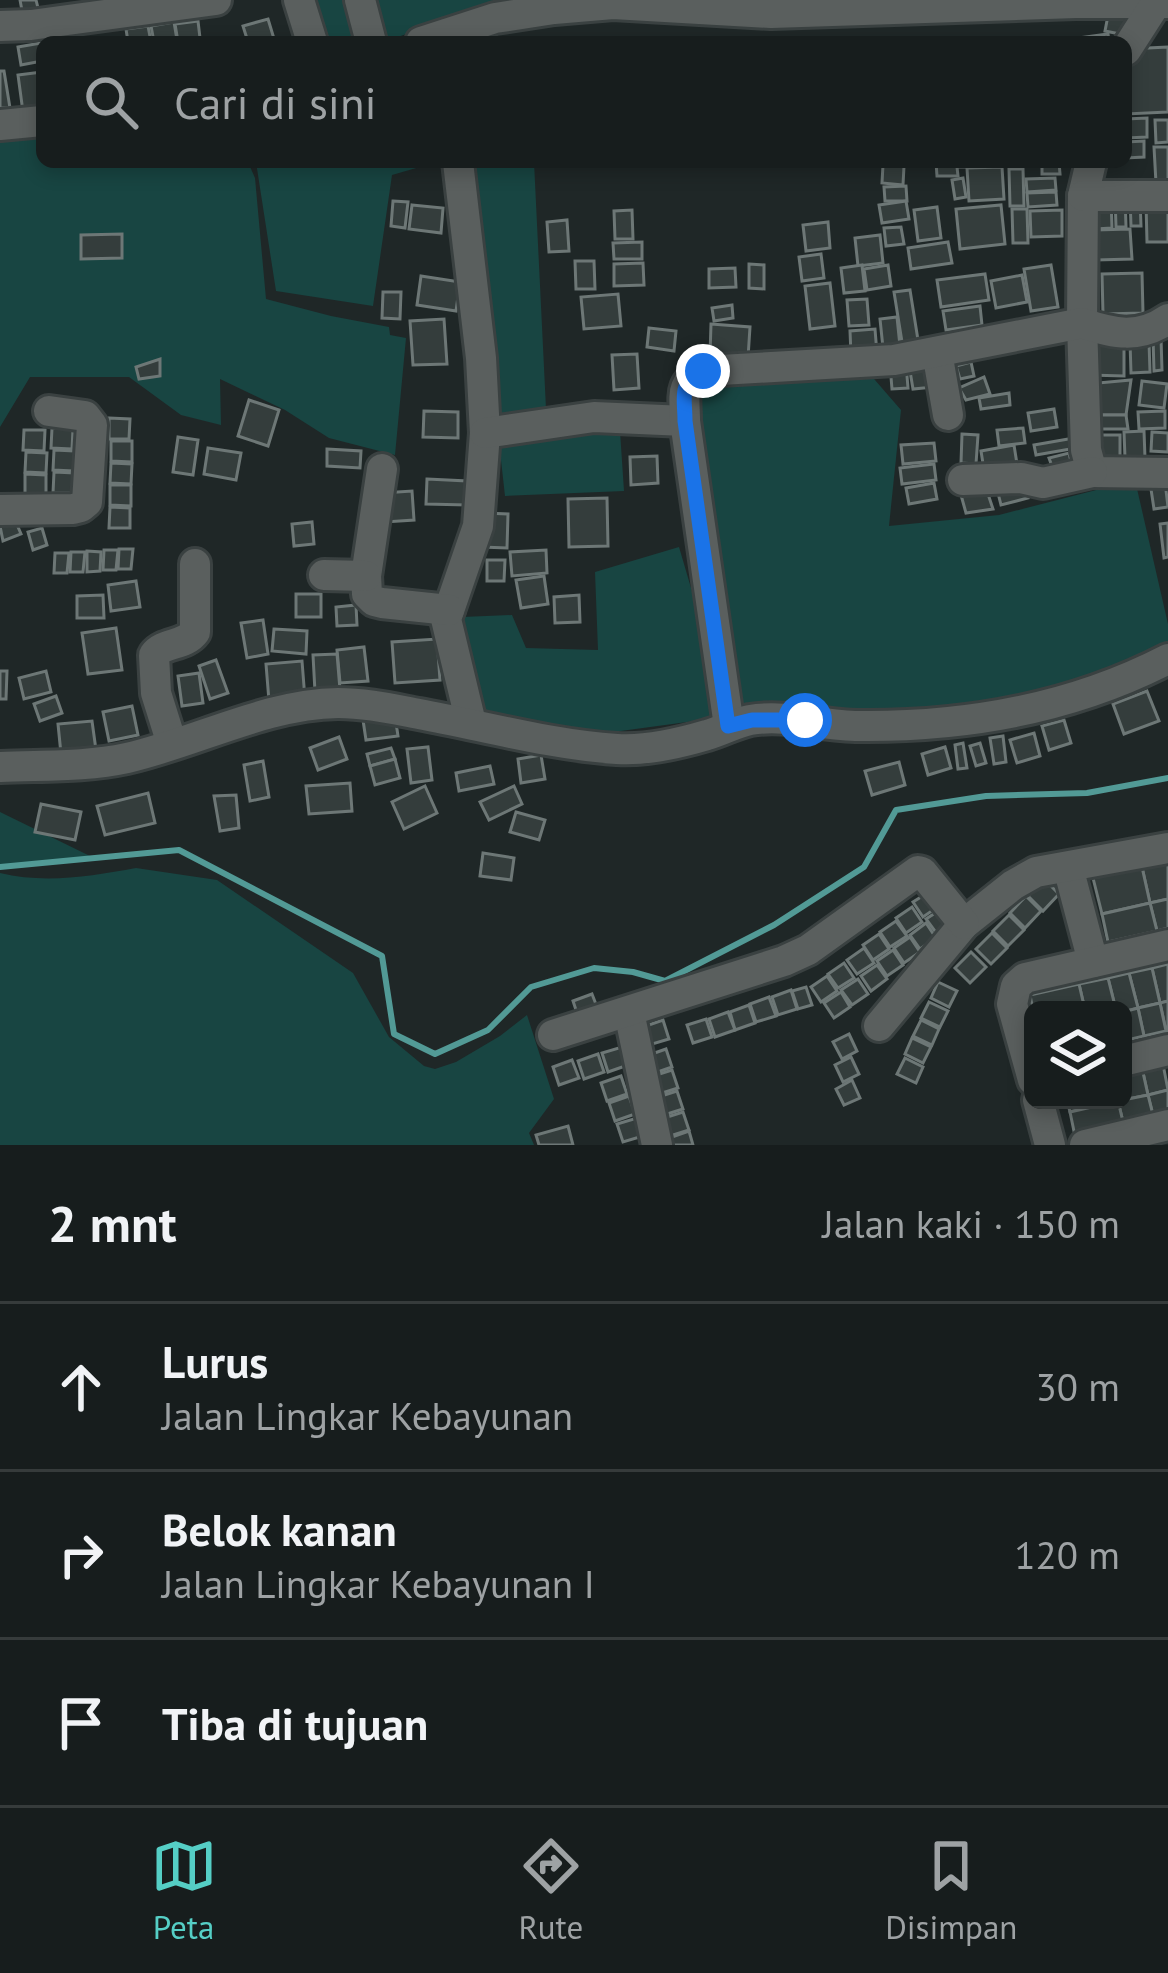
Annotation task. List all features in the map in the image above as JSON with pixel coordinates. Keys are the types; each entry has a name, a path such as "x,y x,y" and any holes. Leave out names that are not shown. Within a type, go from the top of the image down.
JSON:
{"street":[{"path":"0,26 103,18 216,0"},
{"path":"299,0 309,36"},
{"path":"360,0 369,36"},
{"path":"447,36 495,18 613,4 1161,2"},
{"path":"1132,42 1161,2"},
{"path":"0,125 36,122"},
{"path":"459,168 485,433 478,526 446,619 471,724"},
{"path":"1090,168 1083,196 1082,323 1086,450 1092,472"},
{"path":"1083,196 1168,196"},
{"path":"728,726 685,421 685,385 690,378 703,371 894,360 1082,323 1132,334 1168,319"},
{"path":"938,352 948,415"},
{"path":"0,508 73,509 86,502 92,425 86,416 49,412"},
{"path":"485,433 594,417 685,421"},
{"path":"382,469 367,594 374,601 448,610"},
{"path":"963,480 1022,478 1043,483 1092,472 1168,473"},
{"path":"172,744 156,693 154,655 195,632 195,564"},
{"path":"324,575 366,576"},
{"path":"0,767 130,758 296,707 333,703 368,704 620,749 710,735 752,720 922,726 1023,711 1101,689 1168,659"},
{"path":"880,1026 964,925 1013,885 1036,872 1168,848"},
{"path":"1068,868 1093,962"},
{"path":"554,1035 796,956 918,871 964,925"},
{"path":"1024,1047 1012,1004 1016,986 1025,978 1168,945"},
{"path":"629,1012 657,1145"},
{"path":"1132,1059 1168,1050"},
{"path":"1040,1109 1049,1145"},
{"path":"1085,1145 1168,1126"}],"shaded area":[{"path":"308,0 506,0 401,36 317,36"},
{"path":"36,133 36,168 251,168 266,299 389,327 390,335 406,338 395,455 329,438 285,410 220,379 221,425 181,415 129,377 30,377 0,427 0,136"},
{"path":"257,168 416,168 392,175 373,306 276,291"},
{"path":"469,168 534,168 547,429 620,431 624,491 505,496"},
{"path":"868,372 901,410 889,526 999,515 1135,480 1168,624 1168,650 1002,707 741,714 691,386"},
{"path":"679,547 724,717 606,733 484,715 462,617 512,615 526,648 598,650 595,572"},
{"path":"0,812 92,857 0,867"},
{"path":"136,868 217,880 353,973 389,1037 424,1066 435,1069 456,1062 527,1015 554,1099 529,1133 534,1145 0,1145 0,873 51,878"}],"building":[{"path":"20,0 36,0 39,12 23,16"},
{"path":"1110,5 1135,10 1130,36 1105,31"},
{"path":"268,19 273,36 246,36 243,26"},
{"path":"198,21 200,36 177,36 175,24"},
{"path":"174,22 176,36 153,36 151,26"},
{"path":"148,26 150,36 127,36 126,29"},
{"path":"36,44 36,62 21,65 18,47"},
{"path":"1168,47 1168,112 1132,114 1132,49"},
{"path":"0,71 4,71 10,108 0,108"},
{"path":"36,73 36,111 23,112 18,75"},
{"path":"1147,118 1147,137 1132,138 1132,119"},
{"path":"1155,120 1168,120 1168,142 1156,143"},
{"path":"1144,141 1144,157 1132,158 1132,142"},
{"path":"1154,147 1168,147 1168,183 1156,183"},
{"path":"883,168 904,168 903,185 882,183"},
{"path":"936,168 957,168 958,176 937,176"},
{"path":"967,168 1002,168 1004,199 969,201"},
{"path":"1042,168 1060,168 1060,174 1042,174"},
{"path":"1009,169 1023,169 1024,206 1010,206"},
{"path":"963,178 966,197 955,199 952,180"},
{"path":"1055,178 1056,190 1027,192 1026,179"},
{"path":"906,186 907,201 885,201 884,187"},
{"path":"1056,192 1057,205 1028,207 1027,193"},
{"path":"1125,195 1126,227 1116,227 1115,196"},
{"path":"1094,198 1111,198 1112,228 1095,229"},
{"path":"1130,198 1140,198 1141,226 1131,226"},
{"path":"393,201 408,202 405,228 391,226"},
{"path":"906,201 909,219 882,223 879,205"},
{"path":"1168,202 1168,242 1147,242 1146,203"},
{"path":"412,205 443,208 441,233 409,229"},
{"path":"1001,205 1005,244 960,249 956,209"},
{"path":"937,207 941,238 918,241 914,210"},
{"path":"1012,209 1027,209 1028,243 1013,243"},
{"path":"632,210 633,239 615,239 614,211"},
{"path":"1062,210 1062,236 1031,237 1030,211"},
{"path":"567,220 569,251 549,252 547,222"},
{"path":"828,222 830,248 806,251 803,225"},
{"path":"901,227 904,244 886,246 884,228"},
{"path":"1130,229 1132,259 1096,260 1095,230"},
{"path":"122,234 122,258 81,259 81,235"},
{"path":"880,235 883,263 858,266 855,238"},
{"path":"642,242 642,259 614,259 613,243"},
{"path":"948,242 952,263 911,269 908,248"},
{"path":"821,254 824,278 802,281 799,257"},
{"path":"575,261 594,261 595,289 576,289"},
{"path":"643,263 644,285 614,286 614,264"},
{"path":"749,264 764,265 764,289 749,288"},
{"path":"862,265 865,291 844,293 841,268"},
{"path":"888,265 891,286 867,290 864,269"},
{"path":"1051,265 1058,307 1031,311 1024,269"},
{"path":"735,268 736,287 709,288 709,269"},
{"path":"1142,273 1143,313 1103,314 1102,274"},
{"path":"985,274 989,300 941,307 937,280"},
{"path":"1022,275 1027,302 996,308 991,281"},
{"path":"421,276 460,282 456,311 417,305"},
{"path":"830,283 835,326 810,329 805,286"},
{"path":"910,290 918,340 902,342 894,292"},
{"path":"383,292 401,292 400,319 382,318"},
{"path":"618,294 621,326 584,329 581,297"},
{"path":"867,299 869,325 849,326 847,300"},
{"path":"732,305 733,318 714,321 712,308"},
{"path":"980,306 982,325 946,330 943,311"},
{"path":"897,317 900,346 883,348 880,319"},
{"path":"444,319 447,364 413,365 410,321"},
{"path":"711,324 750,327 748,358 710,355"},
{"path":"649,328 676,331 674,351 647,347"},
{"path":"875,329 877,354 851,355 850,331"},
{"path":"1153,338 1161,338 1162,370 1154,371"},
{"path":"1090,342 1124,342 1124,376 1089,375"},
{"path":"1130,342 1149,342 1150,372 1131,373"},
{"path":"637,354 639,388 614,390 612,355"},
{"path":"160,359 160,376 139,379 136,367"},
{"path":"971,362 974,376 960,379 956,366"},
{"path":"906,364 908,388 892,389 890,365"},
{"path":"932,368 934,387 913,389 910,371"},
{"path":"984,377 990,394 966,400 959,388"},
{"path":"1131,380 1126,415 1092,415 1087,384"},
{"path":"1142,381 1167,384 1164,408 1139,405"},
{"path":"1009,393 1010,405 981,409 979,398"},
{"path":"249,400 279,410 268,446 238,436"},
{"path":"1054,409 1057,427 1031,431 1028,413"},
{"path":"424,411 458,412 458,438 423,437"},
{"path":"1165,411 1165,428 1139,429 1138,412"},
{"path":"1092,415 1126,415 1128,429 1093,429"},
{"path":"109,418 130,419 129,439 109,439"},
{"path":"52,428 73,429 72,449 51,448"},
{"path":"1023,428 1025,443 999,446 997,430"},
{"path":"24,430 45,430 44,451 23,450"},
{"path":"1144,431 1145,458 1125,458 1124,432"},
{"path":"1152,432 1168,433 1168,452 1151,451"},
{"path":"962,434 978,435 976,464 961,463"},
{"path":"1096,435 1120,435 1120,462 1096,462"},
{"path":"178,437 198,440 193,475 173,472"},
{"path":"1074,438 1076,448 1036,455 1034,445"},
{"path":"111,441 132,441 132,462 111,461"},
{"path":"934,443 936,461 903,464 901,445"},
{"path":"1014,445 1017,464 984,470 981,451"},
{"path":"208,448 241,453 236,480 204,474"},
{"path":"327,449 361,451 360,468 327,466"},
{"path":"54,450 75,451 74,471 53,470"},
{"path":"26,452 47,453 46,473 25,472"},
{"path":"1069,453 1073,471 1054,472 1049,458"},
{"path":"657,456 658,483 631,485 630,457"},
{"path":"111,463 132,464 131,484 110,483"},
{"path":"934,464 936,480 902,484 900,468"},
{"path":"54,472 75,473 74,493 53,493"},
{"path":"1164,473 1168,507 1154,509 1149,476"},
{"path":"25,474 46,475 46,495 25,495"},
{"path":"427,479 467,481 467,505 426,504"},
{"path":"1023,481 1028,498 1001,505 997,489"},
{"path":"934,483 937,499 909,504 906,488"},
{"path":"110,485 131,485 131,506 110,505"},
{"path":"986,488 993,509 966,513 961,495"},
{"path":"412,491 414,520 385,522 383,493"},
{"path":"607,498 608,546 569,547 568,499"},
{"path":"110,507 130,508 130,528 109,528"},
{"path":"484,513 508,514 507,548 482,547"},
{"path":"15,520 21,534 3,541 0,526"},
{"path":"312,522 314,544 294,546 292,524"},
{"path":"1168,523 1168,557 1164,558 1160,524"},
{"path":"42,528 47,545 33,550 28,532"},
{"path":"119,549 133,549 131,569 118,569"},
{"path":"104,550 118,550 116,570 103,570"},
{"path":"546,550 547,573 512,576 510,552"},
{"path":"87,551 101,552 100,571 87,572"},
{"path":"71,552 85,552 83,572 70,572"},
{"path":"55,553 69,553 67,573 54,573"},
{"path":"487,560 505,560 504,581 487,581"},
{"path":"544,576 548,604 521,608 516,580"},
{"path":"136,581 140,607 111,611 108,585"},
{"path":"296,594 321,594 321,617 296,617"},
{"path":"103,595 104,618 77,618 77,596"},
{"path":"579,595 580,622 555,623 554,597"},
{"path":"356,605 357,625 337,626 336,607"},
{"path":"263,620 268,654 247,658 241,623"},
{"path":"116,628 122,670 88,674 82,633"},
{"path":"274,629 307,631 306,654 272,651"},
{"path":"437,639 440,680 395,683 392,642"},
{"path":"364,647 368,681 340,683 337,650"},
{"path":"337,654 340,690 315,692 313,655"},
{"path":"216,660 228,693 210,699 199,666"},
{"path":"302,661 305,699 269,701 266,664"},
{"path":"0,671 7,671 6,699 0,699"},
{"path":"46,671 51,692 24,699 19,678"},
{"path":"199,673 203,703 182,706 178,676"},
{"path":"1147,691 1159,721 1124,734 1113,704"},
{"path":"56,696 62,713 40,721 34,704"},
{"path":"132,706 138,735 109,741 103,712"},
{"path":"395,716 398,736 366,740 363,720"},
{"path":"1064,720 1071,743 1049,750 1042,726"},
{"path":"92,721 96,750 61,754 58,724"},
{"path":"1034,733 1040,756 1017,763 1010,740"},
{"path":"1003,736 1006,762 994,764 990,738"},
{"path":"339,737 347,759 318,770 310,748"},
{"path":"963,743 967,768 958,769 955,745"},
{"path":"980,743 986,763 976,766 970,746"},
{"path":"428,747 432,780 411,783 407,749"},
{"path":"945,747 951,768 928,775 922,754"},
{"path":"391,748 395,759 370,766 367,754"},
{"path":"541,755 545,779 521,783 518,759"},
{"path":"395,759 400,778 375,785 370,766"},
{"path":"263,761 269,797 250,801 244,765"},
{"path":"899,762 905,785 872,795 865,771"},
{"path":"490,766 494,784 459,791 456,773"},
{"path":"350,783 352,811 309,814 306,786"},
{"path":"425,786 437,813 404,829 392,802"},
{"path":"514,786 522,804 489,820 480,802"},
{"path":"148,793 155,823 105,835 97,806"},
{"path":"236,795 239,828 220,831 214,796"},
{"path":"41,804 81,812 75,840 35,832"},
{"path":"516,812 545,820 539,840 510,832"},
{"path":"483,853 514,858 511,880 480,876"},
{"path":"1168,861 1168,899 1150,903 1142,867"},
{"path":"1142,867 1150,903 1102,914 1093,878"},
{"path":"1044,879 1059,894 1043,911 1028,896"},
{"path":"929,892 939,906 923,917 913,902"},
{"path":"1026,896 1041,911 1025,928 1010,913"},
{"path":"1168,899 1168,928 1157,931 1150,903"},
{"path":"1150,903 1157,931 1108,942 1102,914"},
{"path":"912,907 922,922 906,933 896,918"},
{"path":"943,908 953,923 937,934 926,919"},
{"path":"1009,915 1024,930 1008,946 993,931"},
{"path":"896,921 907,936 890,947 880,932"},
{"path":"926,923 936,938 920,949 910,935"},
{"path":"992,933 1007,948 991,964 976,949"},
{"path":"879,934 889,949 873,960 863,945"},
{"path":"910,937 920,952 904,963 894,948"},
{"path":"864,948 874,963 857,974 847,960"},
{"path":"893,950 903,965 887,976 877,961"},
{"path":"971,952 986,967 970,983 955,968"},
{"path":"844,963 854,978 838,988 828,974"},
{"path":"1168,964 1168,1001 1160,1003 1152,968"},
{"path":"877,965 887,979 871,991 861,976"},
{"path":"1152,968 1160,1003 1138,1008 1129,973"},
{"path":"1129,973 1138,1008 1132,1010 1132,1001 1114,1001 1108,978"},
{"path":"827,976 837,991 821,1002 811,987"},
{"path":"1108,978 1114,1001 1083,1001 1079,984"},
{"path":"858,979 868,994 852,1005 841,990"},
{"path":"938,982 957,991 949,1007 931,998"},
{"path":"1079,984 1083,1001 1031,1001 1030,995"},
{"path":"806,987 812,1005 798,1009 792,991"},
{"path":"791,990 797,1009 778,1015 772,997"},
{"path":"841,992 850,1007 834,1018 824,1003"},
{"path":"592,994 599,1012 579,1019 573,1001"},
{"path":"769,997 776,1016 756,1022 750,1004"},
{"path":"1168,1001 1168,1031 1166,1031 1160,1003"},
{"path":"929,1002 948,1011 940,1027 921,1018"},
{"path":"1160,1003 1166,1031 1144,1036 1138,1008"},
{"path":"749,1005 755,1023 735,1030 730,1012"},
{"path":"1138,1008 1144,1036 1132,1039 1132,1010"},
{"path":"728,1012 735,1030 715,1037 709,1019"},
{"path":"706,1019 712,1037 693,1043 687,1025"},
{"path":"663,1020 669,1039 649,1045 643,1027"},
{"path":"921,1020 939,1029 932,1045 913,1036"},
{"path":"849,1034 857,1051 842,1059 833,1042"},
{"path":"912,1038 931,1047 923,1063 905,1054"},
{"path":"622,1047 628,1065 608,1072 602,1053"},
{"path":"666,1049 672,1067 652,1074 646,1056"},
{"path":"598,1054 604,1072 584,1079 578,1061"},
{"path":"1161,1054 1168,1090 1148,1095 1140,1059"},
{"path":"851,1057 859,1074 843,1082 835,1065"},
{"path":"905,1058 923,1067 916,1083 897,1074"},
{"path":"1140,1059 1148,1095 1132,1098 1132,1061"},
{"path":"572,1060 579,1078 559,1085 553,1067"},
{"path":"672,1070 678,1088 659,1094 653,1076"},
{"path":"621,1076 627,1094 607,1101 601,1083"},
{"path":"852,1080 860,1098 844,1105 836,1089"},
{"path":"1168,1090 1168,1120 1155,1123 1148,1095"},
{"path":"677,1091 683,1109 664,1115 658,1097"},
{"path":"1148,1095 1155,1123 1125,1130 1120,1109 1132,1109 1132,1098"},
{"path":"629,1096 635,1114 615,1121 609,1103"},
{"path":"1120,1109 1125,1130 1076,1141 1070,1112"},
{"path":"683,1112 689,1130 670,1136 664,1118"},
{"path":"637,1118 643,1136 623,1142 617,1124"},
{"path":"568,1126 573,1145 539,1145 536,1135"},
{"path":"689,1131 693,1145 672,1145 669,1138"}],"waterway":[{"path":"0,867 179,850 382,956 394,1034 435,1054 488,1030 531,987 594,968 665,981 774,925 864,867 896,810 986,796 1087,793 1168,778"}],"route":[{"path":"703,371 685,385 685,421 728,726 752,720 805,720"}]}
